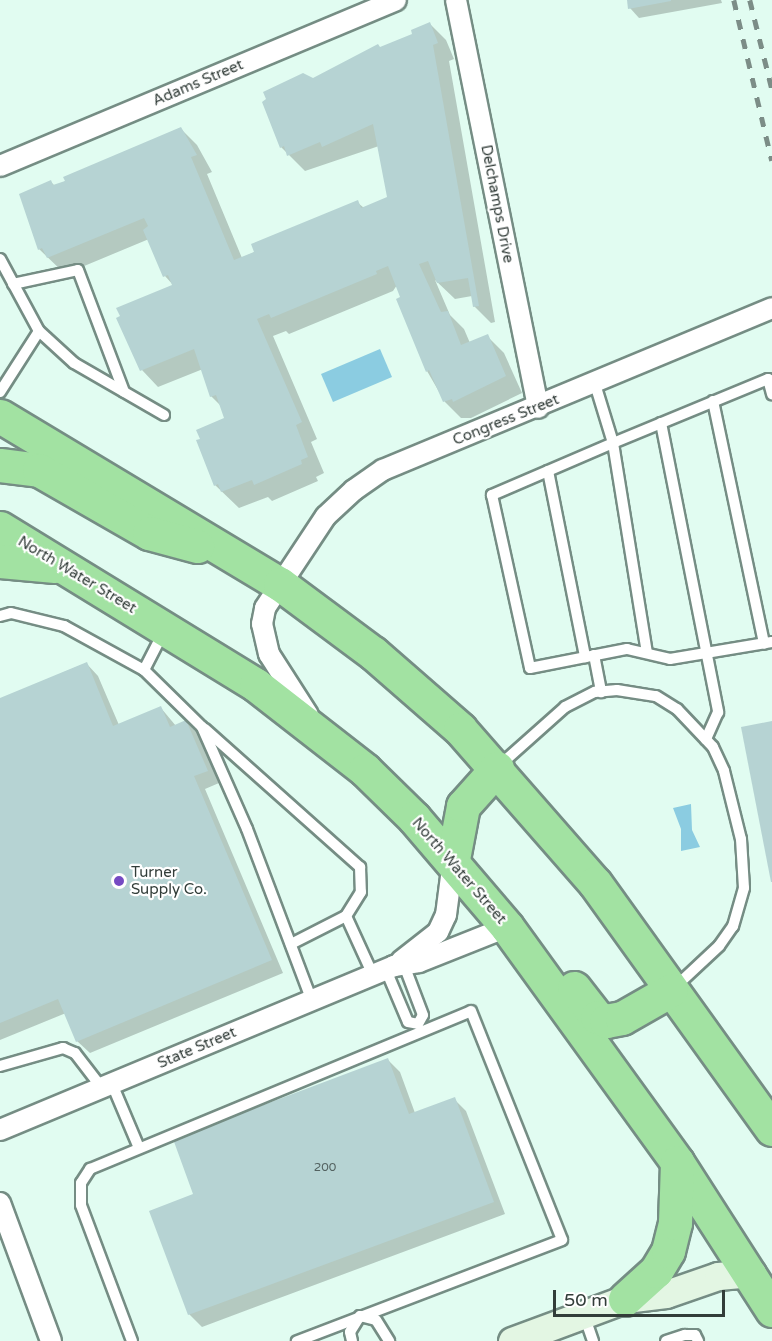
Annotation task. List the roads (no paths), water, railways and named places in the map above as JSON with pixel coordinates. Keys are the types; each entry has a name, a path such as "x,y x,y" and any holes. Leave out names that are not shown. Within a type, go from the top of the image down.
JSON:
{"highway":[{"path":"0,416 280,584 373,653 460,729 497,768 595,883 772,1130"},
{"path":"0,465 39,470 149,533 240,558"},
{"name":"North Water Street","path":"0,528 166,628 255,685 317,730 365,770 453,859 507,927 677,1162 762,1273 772,1310"},
{"path":"0,561 63,566"},
{"path":"453,859 463,806 497,768"},
{"path":"507,927 548,951 601,1020 622,1018 671,990"},
{"path":"626,1299 656,1271 668,1251 675,1223 677,1162"}],"street":[{"name":"Adams Street","path":"0,166 396,0"},
{"name":"Delchamps Drive","path":"456,0 538,408"},
{"name":"Congress Street","path":"317,730 266,644 265,608 326,516 354,490 383,470 538,408 772,308"},
{"name":"State Street","path":"389,969 438,932 446,915 453,859"},
{"name":"State Street","path":"0,1130 389,969 507,927"},
{"path":"0,1203 51,1341"},
{"path":"518,1340 626,1299 666,1294 718,1276 762,1273"}],"lane":[{"path":"0,259 39,331 74,363 164,415"},
{"path":"13,284 78,270 124,392"},
{"path":"0,392 39,331"},
{"path":"713,401 768,643 670,659 627,649 530,668 492,495 613,443 713,401 768,379 772,394"},
{"path":"595,384 613,443 647,653"},
{"path":"661,423 718,711 706,739"},
{"path":"548,471 589,656 601,692"},
{"path":"0,616 11,613 64,626 144,670 202,727 360,867 361,892 346,916 291,944"},
{"path":"144,670 166,628"},
{"path":"497,768 566,707 601,692 617,690 656,696 677,709 706,739 724,771 741,839 744,888 733,926 719,946 671,990"},
{"path":"202,727 312,1001"},
{"path":"346,916 423,1015 420,1028"},
{"path":"389,969 408,1022 420,1028"},
{"path":"132,1341 81,1205 81,1184 90,1169 420,1028 471,1011 562,1240 297,1341"},
{"path":"0,1066 63,1048 75,1053 107,1086 139,1149"},
{"path":"584,1315 593,1341"},
{"path":"352,1341 350,1332 360,1316"},
{"path":"360,1316 376,1320 389,1341"},
{"path":"666,1341 685,1335 696,1335 698,1341"}],"water":[{"path":"380,349 392,377 333,402 321,374"},
{"path":"691,804 692,830 700,847 681,851 681,829 673,808"}],"railway":[{"path":"734,0 772,161"},
{"path":"750,0 772,89"}],"place":[{"name":"Turner Supply Co.","path":"119,881"}]}
